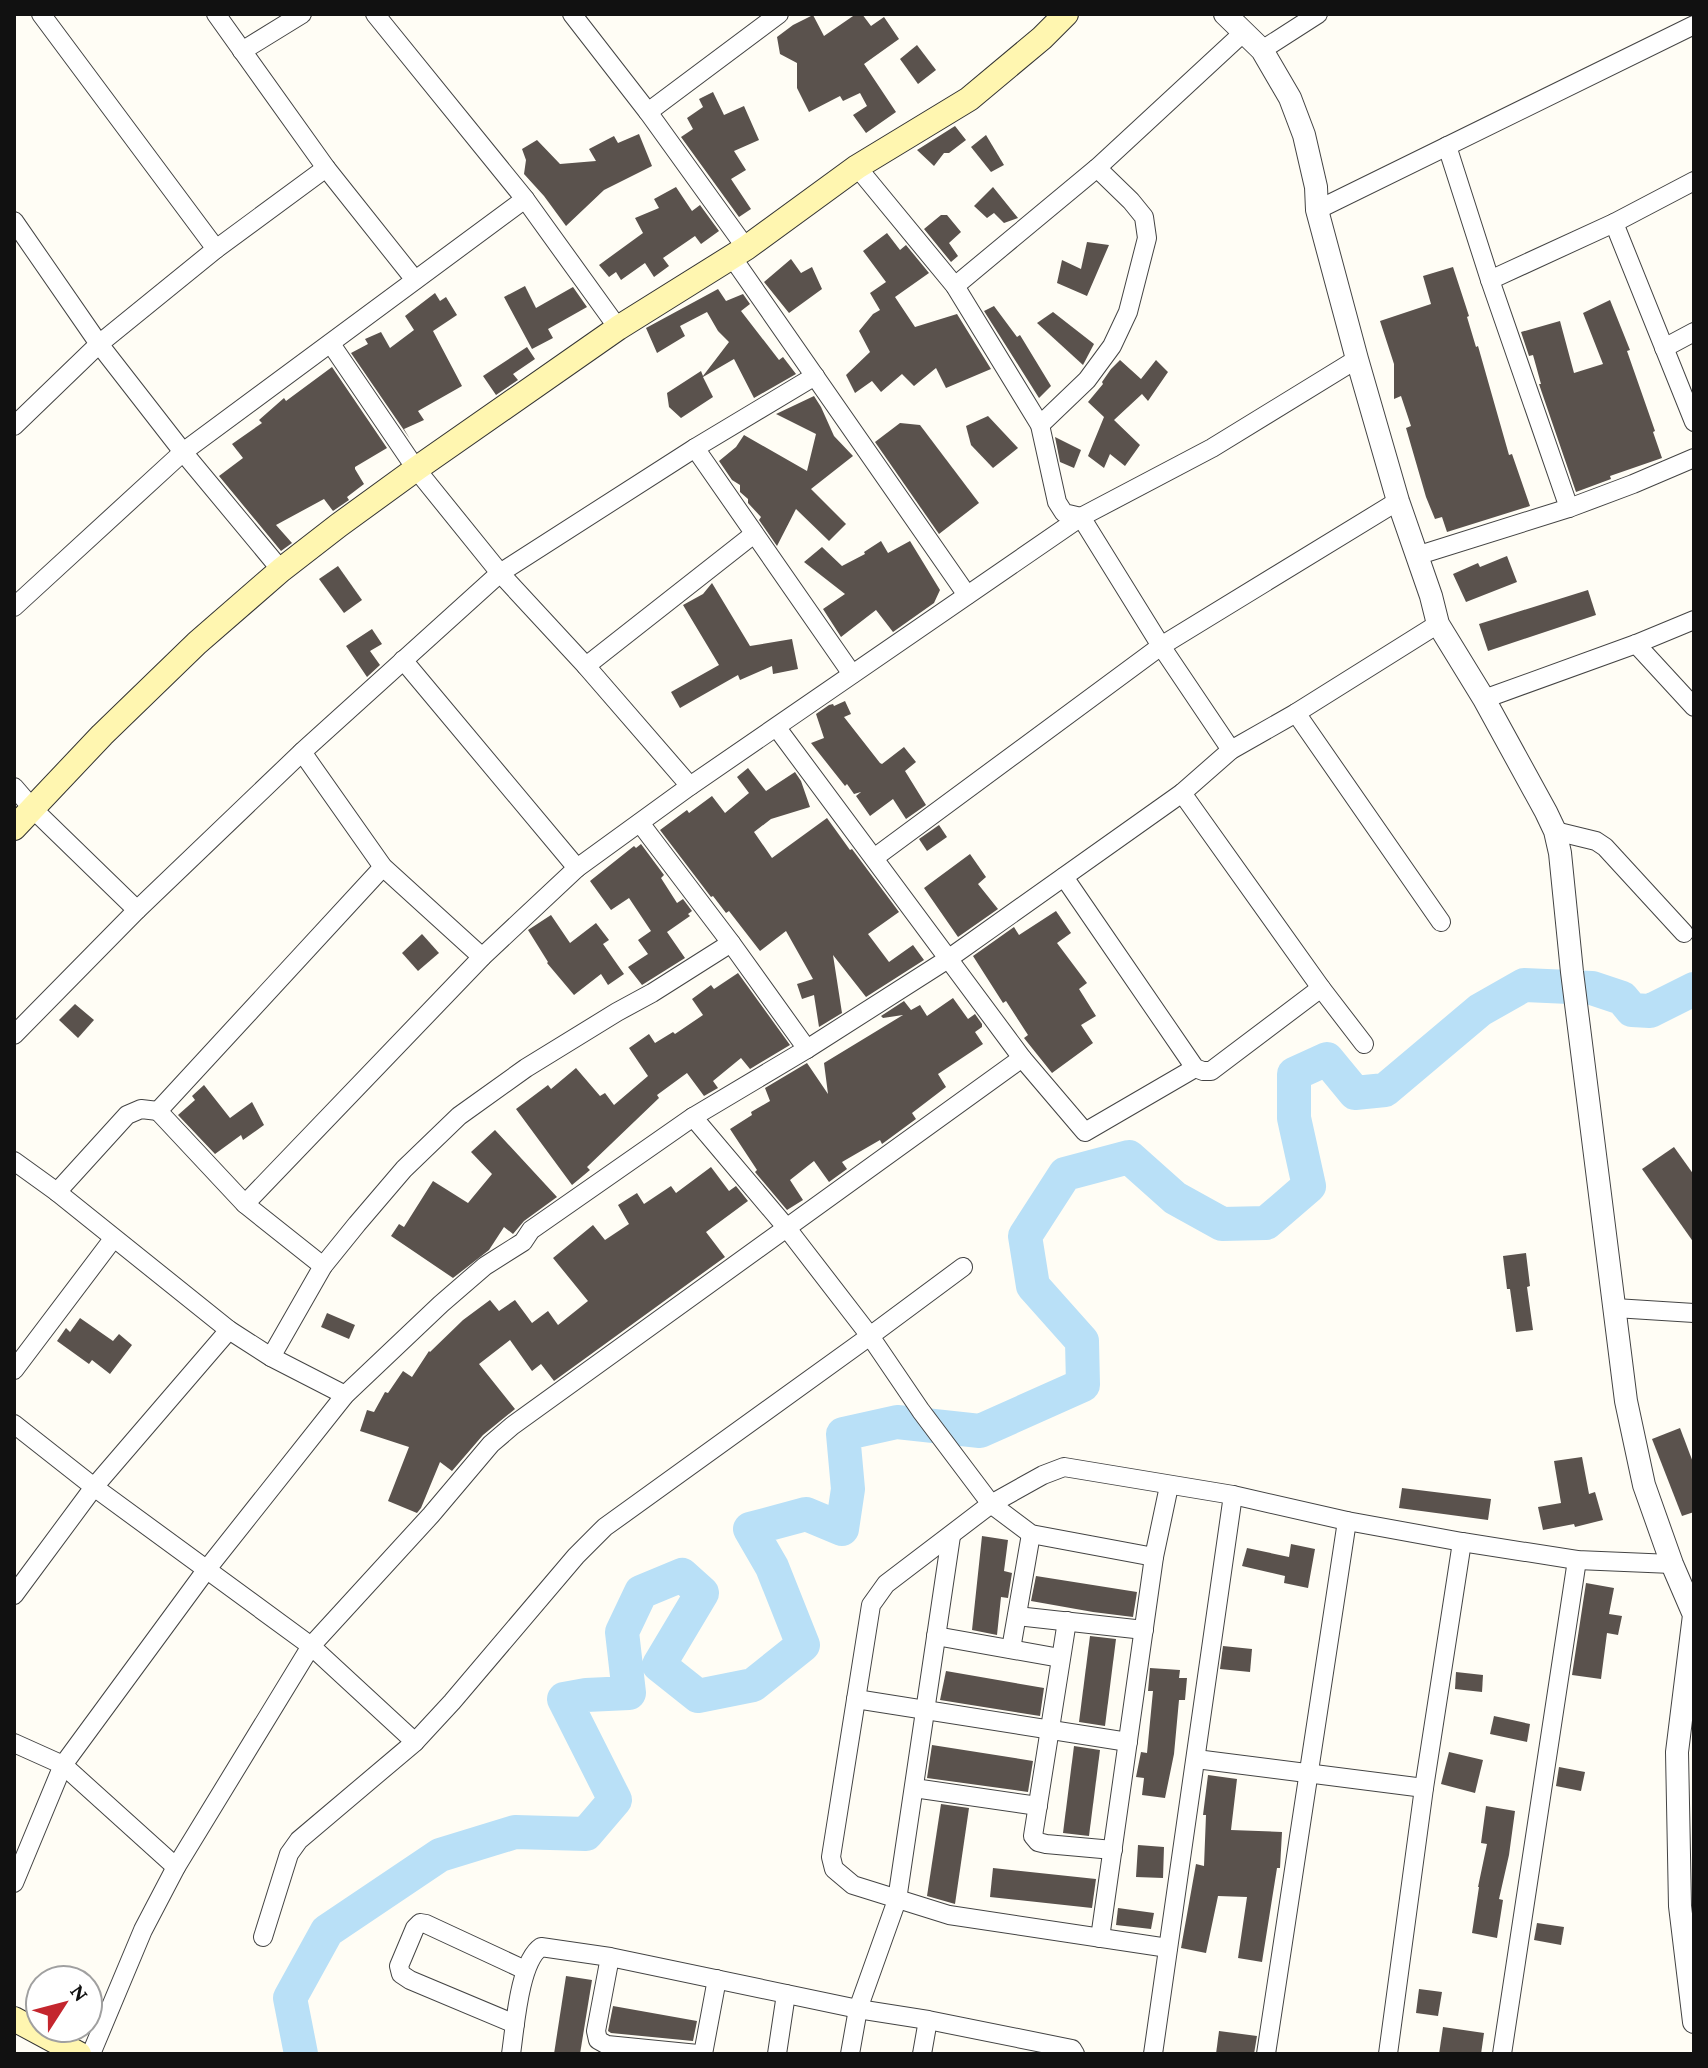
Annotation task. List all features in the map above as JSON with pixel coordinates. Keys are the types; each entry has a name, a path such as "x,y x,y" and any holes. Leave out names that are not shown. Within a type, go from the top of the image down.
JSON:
{"main road":[{"path":"14,828 102,735 197,643 281,570 416,469 618,328 739,253 857,167 969,99 1066,14"},
{"path":"14,2019 79,2054"}],"street":[{"path":"41,14 216,249"},
{"path":"216,14 326,168 415,280"},
{"path":"242,51 302,14"},
{"path":"375,14 525,199 618,328"},
{"path":"572,14 648,112 815,376 967,595"},
{"path":"1225,14 1262,50 1290,98 1304,135 1316,187 1317,210 1357,359 1438,624 1484,699 1555,831 1626,1401 1644,1485 1672,1564 1694,1614 1680,1906 1694,2022"},
{"path":"1262,50 1318,14"},
{"path":"648,112 768,17"},
{"path":"1317,210 1694,25"},
{"path":"955,286 1097,168 1244,32"},
{"path":"1447,146 1569,508"},
{"path":"857,167 955,286 1040,425 1057,502 1064,513 1081,517 1161,646 1231,750"},
{"path":"14,426 99,344 216,249 326,168"},
{"path":"1040,425 1087,380 1112,346 1128,312 1147,238 1144,217 1097,168"},
{"path":"1490,280 1614,223 1694,181"},
{"path":"14,607 183,452 525,199"},
{"path":"14,221 99,344 281,570"},
{"path":"1614,223 1694,422"},
{"path":"1664,348 1694,332"},
{"path":"331,344 416,469 500,573 690,786"},
{"path":"245,1204 482,957 577,868 690,786 1081,517 1212,448 1357,359"},
{"path":"14,1035 137,910 302,752 500,573 695,448 815,376"},
{"path":"695,448 852,674"},
{"path":"1416,556 1569,508 1694,458"},
{"path":"874,858 1161,646 1398,501"},
{"path":"586,666 754,534"},
{"path":"1484,699 1694,620"},
{"path":"14,1883 63,1765 207,1569 345,1395 441,1304 485,1266 523,1242 531,1230 693,1117 948,959 1182,793 1231,750 1438,624"},
{"path":"1636,644 1694,707"},
{"path":"403,660 577,868"},
{"path":"1296,713 1441,922"},
{"path":"777,728 1022,1058 1085,1132 1195,1068"},
{"path":"302,752 383,867 482,957"},
{"path":"14,787 137,910"},
{"path":"1182,793 1364,1044"},
{"path":"640,823 807,1049"},
{"path":"1555,831 1596,841 1605,847 1684,933"},
{"path":"158,1111 383,867"},
{"path":"1064,877 1195,1068 1211,1071 1321,988"},
{"path":"271,1357 323,1266 404,1169 459,1116 526,1068 731,943"},
{"path":"91,2054 143,1930 176,1867 311,1646 431,1515 491,1444 1022,1058"},
{"path":"57,1192 127,1115 141,1109 158,1111 245,1204 323,1266"},
{"path":"693,1117 786,1227 870,1336 921,1411 991,1504 1031,1534 1154,1557"},
{"path":"14,1161 229,1330 271,1357 345,1395"},
{"path":"14,1370 113,1239"},
{"path":"263,1937 289,1854 299,1840 415,1742 576,1556 605,1527 963,1267"},
{"path":"1615,1308 1694,1313"},
{"path":"14,1595 94,1487 229,1330"},
{"path":"14,1424 94,1487 311,1646 415,1742"},
{"path":"1168,1948 949,1915 853,1885 834,1869 831,1857 871,1605 886,1584 991,1504 1064,1467 1233,1495 1347,1521 1462,1542 1577,1560 1672,1564"},
{"path":"1100,1938 1154,1557 1169,1486"},
{"path":"1153,2054 1233,1495"},
{"path":"1266,2054 1347,1521"},
{"path":"1011,1649 1031,1534"},
{"path":"850,2054 858,2009 897,1900 951,1536"},
{"path":"1388,2054 1424,1788 1462,1542"},
{"path":"1502,2054 1577,1560"},
{"path":"1017,1616 1144,1630"},
{"path":"1067,1621 1033,1836 1038,1842 1113,1850"},
{"path":"936,1636 1060,1658"},
{"path":"856,1699 1128,1742"},
{"path":"14,1743 63,1765 176,1867"},
{"path":"1196,1759 1424,1788"},
{"path":"914,1788 1038,1806"},
{"path":"515,2024 410,1980 401,1974 399,1966 420,1923 525,1970"},
{"path":"511,2054 525,1970 535,1951 541,1947 610,1957 858,2009 928,2020 1072,2049 1075,2054"},
{"path":"610,1957 596,2031 598,2040 630,2051 700,2054 717,1979"},
{"path":"777,2054 786,1994"},
{"path":"922,2054 928,2020"},
{"path":"998,2054 1001,2035"}],"building":[{"path":"856,14 862,14 871,26 884,17 899,39 864,64 896,112 866,133 853,115 867,106 860,93 843,101 840,96 809,112 797,88 797,63 780,54 777,37 813,15 824,36"},
{"path":"917,45 936,70 918,84 900,59"},
{"path":"713,92 724,115 744,106 759,140 734,151 746,170 731,179 751,209 739,217 681,137 693,129 687,118 703,107 699,99"},
{"path":"955,126 966,140 949,153 944,153 934,166 917,150"},
{"path":"639,134 652,166 604,190 566,226 524,174 526,160 522,149 537,140 560,164 596,161 589,149 614,136 618,143"},
{"path":"986,135 1004,165 991,172 971,147"},
{"path":"676,187 692,211 700,205 719,231 701,244 695,236 663,258 669,266 654,277 645,263 621,280 616,272 609,277 599,265 643,233 635,218 659,208 654,199"},
{"path":"993,187 1018,218 1004,223 994,213 987,218 974,206"},
{"path":"941,215 947,215 961,232 949,243 958,256 951,262 924,229"},
{"path":"887,233 900,250 906,245 929,273 895,297 915,327 957,314 991,369 946,388 936,368 914,386 902,374 881,392 872,381 855,393 846,375 870,352 859,331 880,310 870,293 886,282 863,251"},
{"path":"1087,242 1109,245 1087,296 1057,283 1062,260 1081,269"},
{"path":"791,259 801,273 812,267 822,289 789,313 764,282"},
{"path":"1453,267 1509,455 1512,454 1530,506 1447,532 1442,517 1435,519 1426,497 1406,428 1411,426 1401,396 1394,399 1394,364 1380,321 1431,304 1423,276"},
{"path":"525,286 536,308 573,287 587,307 548,329 553,338 532,349 504,297"},
{"path":"718,289 726,301 743,294 750,304 741,311 779,360 783,357 796,374 754,398 734,359 703,377 713,397 681,418 669,407 667,393 701,371 703,376 729,342 707,312 680,326 685,336 657,353 646,328"},
{"path":"435,293 440,301 446,297 457,315 433,331 462,386 418,411 424,420 404,429 410,439 351,353 368,344 365,339 381,332 390,348 414,330 405,316"},
{"path":"1610,300 1630,350 1627,351 1662,458 1576,492 1539,384 1533,355 1529,356 1521,332 1560,321 1574,373 1603,364 1583,313"},
{"path":"994,306 1017,337 1020,335 1051,386 1039,398 984,311"},
{"path":"1053,312 1094,344 1083,365 1037,323"},
{"path":"527,347 535,359 513,374 518,380 496,395 483,376"},
{"path":"1120,360 1141,379 1156,360 1168,372 1148,401 1142,394 1114,420 1140,445 1125,466 1110,454 1104,468 1088,456 1104,417 1088,402"},
{"path":"332,367 387,448 355,467 364,484 347,497 349,500 333,511 324,499 276,525 292,543 281,551 219,476 243,458 232,444 262,423 259,420 284,398 286,401"},
{"path":"814,396 834,436 853,456 811,489 846,524 829,541 796,509 777,546 759,520 761,517 740,492 740,485 732,480 719,461 736,447 744,435 807,471 816,434 776,414"},
{"path":"988,416 1018,448 993,468 971,445 966,426"},
{"path":"900,423 920,425 979,503 939,534 875,442"},
{"path":"1055,437 1081,450 1074,468 1060,462"},
{"path":"881,541 888,553 910,541 940,590 934,603 893,632 876,610 841,637 823,609 845,594 804,562 822,547 842,566"},
{"path":"1507,556 1517,582 1466,602 1453,574 1478,563 1480,567"},
{"path":"338,566 362,600 344,613 319,579"},
{"path":"712,583 750,646 792,639 798,669 773,674 772,666 740,680 738,675 680,708 671,692 719,665 683,605 703,594"},
{"path":"1588,590 1596,615 1488,651 1479,624"},
{"path":"372,629 382,644 370,651 380,665 367,677 346,646"},
{"path":"845,701 851,714 844,717 880,763 904,747 916,762 905,771 926,805 906,819 893,799 870,816 856,796 861,792 854,794 847,784 845,786 811,743 824,738 816,714 829,705"},
{"path":"748,768 766,791 795,772 810,807 771,819 754,832 772,858 827,818 899,912 868,934 889,962 913,945 924,960 866,997 833,955 842,1013 819,1027 814,995 802,999 797,984 813,979 786,931 760,951 729,911 726,913 711,897 660,830 712,796 725,813 749,793 737,777"},
{"path":"939,825 947,837 927,851 919,839"},
{"path":"641,844 664,875 661,878 677,903 683,899 692,911 688,914 690,916 667,932 685,958 642,985 628,967 648,954 638,940 651,931 629,898 611,910 590,881 634,846 636,848"},
{"path":"970,854 986,877 978,884 998,909 958,937 924,888"},
{"path":"1056,911 1071,933 1057,943 1087,983 1079,989 1096,1016 1081,1025 1093,1043 1052,1073 1024,1038 1028,1035 973,956 1014,927 1019,935"},
{"path":"551,915 570,943 596,923 609,940 603,944 624,974 608,985 601,974 574,995 547,963 528,930"},
{"path":"422,934 439,953 418,971 402,953"},
{"path":"738,973 790,1045 750,1069 741,1058 713,1081 718,1088 704,1096 687,1073 657,1095 659,1098 572,1185 516,1109 548,1085 551,1089 576,1068 600,1096 605,1093 614,1105 648,1076 629,1048 649,1034 655,1043 703,1015 692,999 711,985 714,989"},
{"path":"953,998 968,1019 975,1014 982,1024 975,1032 983,1044 938,1074 946,1087 912,1113 916,1119 882,1144 880,1140 842,1162 847,1169 829,1182 814,1161 790,1180 803,1200 787,1210 755,1172 757,1170 730,1129 770,1101 765,1088 807,1063 828,1094 824,1063 903,1015 881,1016 904,1001 911,1010 920,1005 927,1016"},
{"path":"75,1004 94,1020 78,1038 59,1020"},
{"path":"204,1085 230,1118 252,1102 264,1125 243,1140 241,1135 215,1154 178,1115 195,1100 192,1096"},
{"path":"495,1130 557,1197 524,1221 513,1234 504,1227 489,1250 453,1278 391,1236 399,1224 404,1227 433,1181 468,1203 492,1174 471,1152"},
{"path":"1674,1147 1694,1175 1694,1243 1642,1169"},
{"path":"711,1167 729,1191 736,1186 748,1201 706,1232 725,1257 554,1381 541,1364 532,1371 510,1340 479,1364 515,1409 483,1435 452,1471 440,1462 417,1513 388,1501 409,1447 360,1431 367,1410 374,1412 385,1392 388,1393 403,1371 412,1377 429,1351 490,1300 499,1311 515,1300 532,1323 548,1311 558,1325 588,1301 553,1258 593,1225 605,1240 629,1224 618,1205 637,1193 644,1204 671,1186 676,1193"},
{"path":"1526,1253 1533,1330 1516,1332 1503,1256"},
{"path":"327,1313 355,1325 349,1339 321,1327"},
{"path":"80,1318 113,1341 119,1334 132,1345 110,1374 92,1360 89,1364 57,1341 66,1328 70,1332"},
{"path":"1680,1428 1694,1465 1694,1512 1682,1516 1652,1439"},
{"path":"1582,1457 1589,1494 1595,1492 1603,1520 1543,1530 1538,1507 1561,1503 1554,1461"},
{"path":"1402,1488 1491,1499 1488,1520 1399,1508"},
{"path":"982,1536 1008,1540 1004,1571 1012,1573 1008,1598 1001,1597 997,1635 972,1630"},
{"path":"1291,1544 1315,1549 1308,1588 1284,1583 1285,1576 1242,1566 1247,1548 1289,1557"},
{"path":"1036,1576 1137,1592 1133,1617 1031,1601"},
{"path":"1586,1583 1614,1588 1609,1614 1622,1616 1618,1635 1607,1633 1601,1679 1572,1675"},
{"path":"1090,1636 1116,1639 1105,1726 1079,1722"},
{"path":"1223,1646 1252,1649 1250,1672 1220,1669"},
{"path":"1150,1668 1180,1670 1179,1678 1187,1678 1185,1700 1179,1700 1174,1754 1165,1798 1142,1795 1144,1778 1136,1777 1141,1752 1147,1753 1153,1691 1148,1691"},
{"path":"946,1671 1044,1688 1040,1716 940,1700"},
{"path":"1456,1672 1483,1675 1482,1692 1455,1689"},
{"path":"1494,1716 1530,1724 1527,1742 1490,1734"},
{"path":"932,1745 1033,1761 1028,1792 927,1778"},
{"path":"1074,1746 1100,1750 1089,1836 1063,1833"},
{"path":"1449,1752 1483,1760 1475,1793 1441,1784"},
{"path":"1559,1767 1585,1772 1581,1791 1556,1786"},
{"path":"1208,1775 1237,1779 1231,1830 1282,1832 1280,1868 1277,1868 1262,1962 1238,1958 1247,1897 1218,1896 1206,1953 1181,1948 1196,1864 1204,1866 1206,1815 1203,1815"},
{"path":"941,1804 969,1808 955,1904 927,1896"},
{"path":"1486,1806 1515,1811 1499,1899 1503,1900 1497,1938 1472,1933 1487,1844 1481,1843"},
{"path":"1138,1845 1164,1847 1163,1878 1136,1877"},
{"path":"993,1868 1096,1879 1092,1908 990,1897"},
{"path":"1118,1908 1154,1913 1151,1929 1116,1925"},
{"path":"1537,1923 1564,1927 1561,1945 1534,1940"},
{"path":"566,1976 592,1980 580,2054 554,2054"},
{"path":"1419,1989 1442,1992 1438,2016 1416,2013"},
{"path":"613,2006 697,2021 693,2041 611,2033 608,2031"},
{"path":"1443,2027 1484,2033 1481,2054 1439,2054"},
{"path":"1219,2031 1257,2036 1254,2054 1216,2054"}],"waterway":[{"path":"301,2054 290,1998 327,1931 440,1855 515,1832 586,1834 615,1800 564,1699 629,1693 622,1632 641,1592 682,1575 702,1593 659,1665 698,1696 753,1685 803,1645 772,1567 750,1529 806,1514 842,1529 848,1489 843,1434 897,1422 980,1431 1083,1385 1082,1341 1033,1286 1025,1236 1065,1174 1129,1157 1175,1198 1222,1224 1266,1223 1309,1186 1294,1118 1294,1074 1327,1059 1355,1093 1385,1090 1480,1010 1524,985 1592,988 1622,998 1632,1010 1650,1011 1694,989"}]}
